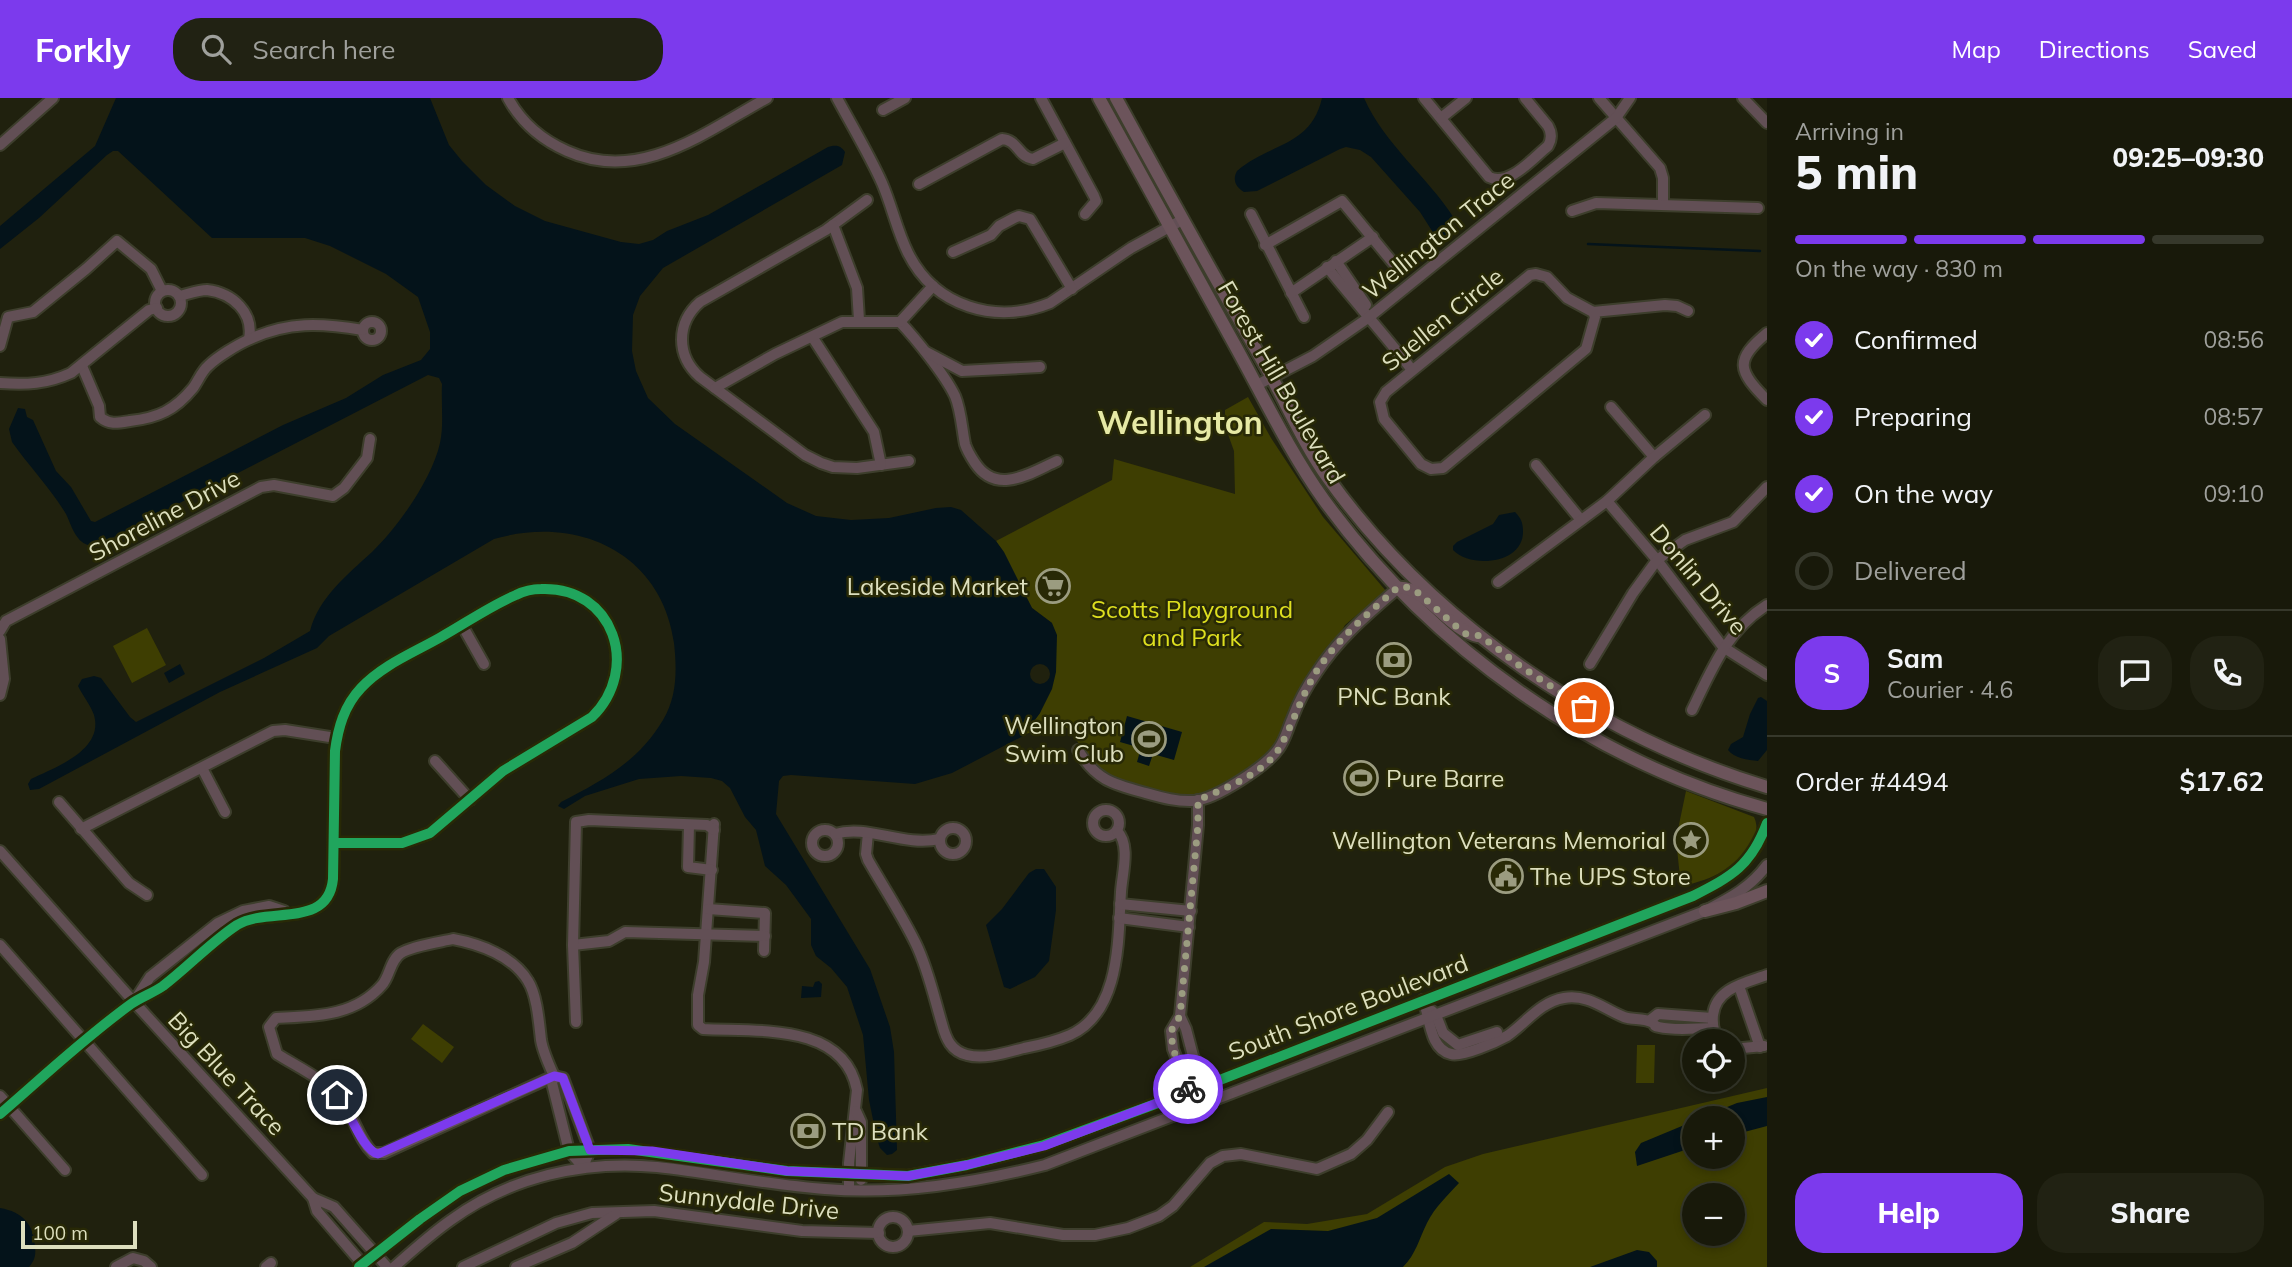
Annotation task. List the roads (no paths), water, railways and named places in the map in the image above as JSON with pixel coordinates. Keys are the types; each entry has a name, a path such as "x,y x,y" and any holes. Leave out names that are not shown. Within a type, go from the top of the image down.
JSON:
{"main road":[{"name":"Forest Hill Boulevard","path":"1099,98 1285,440 1348,531 1398,587 1479,661 1576,730 1695,785 1767,809"},
{"name":"Forest Hill Boulevard","path":"1116,98 1272,377 1293,422 1328,479 1398,562 1481,636 1551,688 1617,726 1697,763 1767,787"},
{"path":"1398,587 1417,592 1466,634 1481,636"},
{"path":"1705,911 1767,891"}],"street":[{"path":"0,145 53,98"},
{"path":"508,98 531,128 559,148 585,158 619,162 647,159 676,149 767,98"},
{"path":"837,98 884,186 909,253 933,286 968,307 1010,313 1037,309 1072,289 1107,263 1182,220"},
{"path":"883,110 905,98"},
{"path":"1424,98 1489,177 1499,180 1509,177 1548,146 1551,136 1548,126 1525,98"},
{"path":"1441,118 1466,98"},
{"path":"1599,98 1660,168 1663,178 1663,205"},
{"name":"Wellington Trace","path":"1257,385 1313,356 1370,316 1616,118 1630,98"},
{"path":"1743,98 1767,123"},
{"path":"1044,99 1096,201 1085,214"},
{"path":"919,184 1002,139 1013,142 1023,156 1033,159 1065,143"},
{"path":"867,200 833,226 705,298 692,310 682,331 684,354 692,369 715,388 815,461 845,468 909,461"},
{"path":"1265,245 1342,201 1394,264"},
{"path":"1572,211 1596,204 1758,208"},
{"path":"1251,214 1304,317"},
{"path":"953,251 991,234 1014,218 1025,217 1030,219 1072,289"},
{"path":"833,226 857,288 859,320"},
{"path":"1291,293 1373,237"},
{"path":"0,346 8,317 33,312 117,241 151,269 162,291"},
{"path":"1331,264 1412,370"},
{"name":"Suellen Circle","path":"1530,275 1547,277 1567,298 1593,312 1595,317 1586,349 1443,468 1431,469 1421,464 1381,414 1382,397 1530,275"},
{"path":"715,388 775,354 842,322 900,321 933,286"},
{"path":"179,296 180,308 174,314 166,315 157,308 155,300 162,291 170,290 179,296 197,291 219,293 245,310 250,320 249,340"},
{"path":"1593,312 1665,305 1688,311"},
{"path":"0,383 46,383 82,366 149,310 157,308"},
{"path":"250,320 282,328"},
{"path":"900,321 955,397 966,449 983,473 993,480 1006,481 1057,461"},
{"path":"82,366 99,405 100,416 104,420 114,423 145,420 164,414 174,407 193,387 206,367 249,340 282,328 323,324 363,330"},
{"path":"1767,333 1748,351 1744,366 1749,381 1767,400"},
{"path":"813,338 874,432 881,465"},
{"path":"923,350 962,371 1040,367"},
{"path":"1611,407 1654,457"},
{"path":"1498,582 1607,501 1705,415"},
{"name":"Shoreline Drive","path":"0,631 6,621 261,487 274,485 333,496 344,488 367,458 370,439"},
{"path":"1536,465 1581,520"},
{"path":"1590,664 1633,593 1657,560 1685,540 1733,522 1767,487"},
{"name":"Donlin Drive","path":"1607,501 1657,560 1723,647 1767,675"},
{"path":"1078,750 1086,764 1099,777 1115,785 1175,801 1198,800 1231,786 1265,764 1281,747 1293,716 1316,672 1340,640 1398,587"},
{"path":"0,1114 84,1040 134,1002 150,977 218,923 243,911 269,906 293,913 305,913 316,909 329,896 333,884 336,738 344,712 369,680 525,591 559,590 581,598 599,612 611,631 618,656 617,673 607,700 592,717 519,760 440,827 414,841 391,844 334,843"},
{"path":"1692,710 1723,647 1756,612 1767,605"},
{"path":"462,625 484,664"},
{"path":"0,639 3,684 0,695"},
{"path":"81,829 279,730 336,738"},
{"path":"435,761 470,800"},
{"path":"202,768 225,813"},
{"path":"1198,800 1191,911 1180,1016 1171,1031 1173,1049 1189,1091 1205,1105"},
{"path":"59,802 130,883 147,895"},
{"path":"576,1022 573,945 576,822 589,820 714,827 704,962 698,995 698,1025 703,1029 797,1035 826,1045 855,1080 856,1111 852,1125 849,1190"},
{"name":"South Shore Boulevard","path":"362,1266 439,1204 460,1191 503,1170 569,1150 652,1151 787,1171 908,1176 1044,1146 1425,1003 1566,944 1693,896 1729,878 1742,867 1767,823"},
{"path":"689,825 688,867 712,870"},
{"path":"868,833 866,855 915,943 930,980 947,1042 965,1055 995,1054 1040,1045 1073,1034 1090,1019 1104,1000 1115,976 1125,843 1117,831"},
{"path":"835,834 868,833 902,841 940,839"},
{"name":"Big Blue Trace","path":"0,851 313,1198 334,1207 387,1267"},
{"name":"South Shore Boulevard","path":"394,1267 434,1233 472,1206 514,1186 583,1167 659,1167 793,1187 862,1190 939,1186 1045,1165 1705,911 1742,892 1756,880 1767,865"},
{"path":"1120,904 1191,911"},
{"path":"1143,921 1144,906"},
{"path":"708,909 765,913 764,951"},
{"path":"1119,918 1189,926"},
{"path":"573,945 609,941 625,932 765,936"},
{"path":"554,1076 542,1043 529,982 510,963 495,953 475,944 453,939 402,952 381,986 338,1013 276,1018 269,1027 277,1054 337,1095 368,1149 378,1154 554,1076 563,1078 590,1150 583,1167 569,1150 552,1083 554,1076"},
{"path":"1566,944 1573,962"},
{"path":"0,945 202,1175"},
{"path":"1714,1029 1718,999 1729,989 1767,975"},
{"path":"1739,986 1763,1046 1745,1047"},
{"path":"1425,1003 1443,1033 1458,1045 1517,1026 1549,1003 1566,998 1594,1001 1624,1017 1649,1021 1658,1014 1713,1023"},
{"path":"1180,1016 1193,1056 1207,1085 1205,1105"},
{"path":"0,1096 65,1170"},
{"path":"856,1111 861,1122 862,1190"},
{"name":"Sunnydale Drive","path":"908,1231 990,1223 1063,1235 1095,1235 1128,1228 1159,1216 1172,1206 1210,1163 1223,1156 1241,1154 1317,1169 1351,1154 1367,1140 1388,1112"},
{"name":"Big Blue Trace","path":"313,1198 317,1211 362,1266"},
{"name":"Sunnydale Drive","path":"463,1267 556,1223 592,1213 654,1211 802,1231 878,1233"},
{"name":"Sunnydale Drive","path":"516,1267 572,1243 616,1214"},
{"name":"Sunnydale Drive","path":"892,1217 905,1222 908,1231 903,1243 894,1246 886,1244 878,1233 881,1224 892,1217"},
{"path":"116,1267 133,1258 144,1261 151,1267"}],"waterway":[{"path":"1588,244 1760,251"}],"place":[{"name":"Lakeside Market","path":"1053,586"},
{"name":"PNC Bank","path":"1394,660"},
{"name":"Wellington Swim Club","path":"1149,739"},
{"name":"Pure Barre","path":"1361,778"},
{"name":"Wellington Veterans Memorial","path":"1691,840"},
{"name":"The UPS Store","path":"1506,876"},
{"name":"TD Bank","path":"808,1131"}],"district":[{"name":"Wellington","path":"1180,422"}],"park label":[{"name":"Scotts Playground and Park","path":"1192,623"}]}
